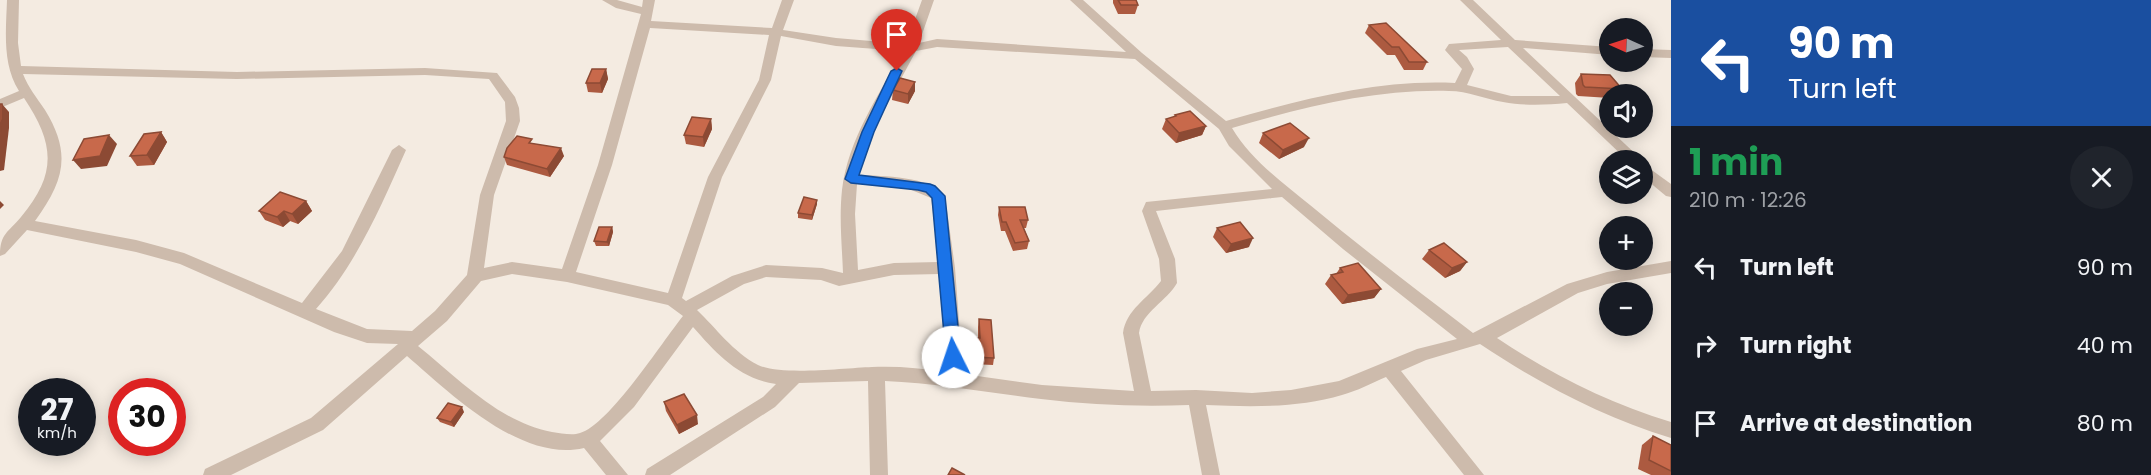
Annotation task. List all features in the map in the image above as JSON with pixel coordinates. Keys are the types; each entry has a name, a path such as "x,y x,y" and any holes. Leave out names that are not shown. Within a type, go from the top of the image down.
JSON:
{"street":[{"path":"0,2 6,0"},
{"path":"0,250 35,210 48,186 56,161 41,114 25,93 15,70 11,29 13,0"},
{"path":"608,0 620,6 647,12 836,42 911,48 937,43 1138,56"},
{"path":"24,224 136,246 184,259 304,312 367,336 411,342 467,398 531,436 572,442 588,439 602,429 624,405 684,308 715,177 765,80 776,32 788,0"},
{"path":"851,276 849,205 851,179 868,132 897,71 911,48 928,0"},
{"path":"1076,0 1138,56 1224,126 1234,143 1258,169 1285,192 1348,245 1475,338 1583,398 1671,430"},
{"path":"1466,0 1625,150"},
{"path":"567,276 605,165 647,12"},
{"path":"1459,87 1465,80 1468,69 1463,60 1451,50 1453,47 1512,43 1599,50"},
{"path":"1653,53 1671,54"},
{"path":"15,70 178,76 311,75 397,70 494,76 511,101 514,111 513,121 487,195 475,277"},
{"path":"1224,126 1329,97 1430,87 1459,87 1505,99 1528,101 1571,99"},
{"path":"0,105 25,93"},
{"path":"304,312 334,278 357,241 399,150"},
{"path":"1653,177 1671,192"},
{"path":"851,179 918,186 930,189 938,196 947,268 955,379"},
{"path":"1144,399 1132,342 1131,324 1135,315 1155,299 1169,283 1167,258 1149,211 1151,206 1189,204 1285,192"},
{"path":"212,475 317,424 441,316 475,277 497,270 512,268 567,276 684,308 743,367 772,377 876,374 955,379 1042,392 1144,399 1196,397 1252,400 1291,397 1341,388 1388,367 1489,334 1573,288 1607,278 1671,267"},
{"path":"684,308 738,280 759,272 822,274 835,280 894,269 947,268"},
{"path":"1388,367 1475,475"},
{"path":"876,374 879,475"},
{"path":"654,475 769,402 794,377"},
{"path":"1196,397 1211,475"},
{"path":"588,439 619,475"}],"building":[{"path":"1118,0 1136,0 1138,5 1121,5"},
{"path":"1386,23 1427,62 1409,62 1399,47 1392,47 1369,25"},
{"path":"592,69 606,69 600,83 586,83"},
{"path":"1581,74 1610,75 1618,84 1599,84 1599,88 1583,85"},
{"path":"900,78 915,82 908,94 893,90"},
{"path":"0,104 2,104 2,119 0,134"},
{"path":"1190,111 1206,126 1179,133 1166,119 1175,115"},
{"path":"692,117 711,119 703,137 684,135"},
{"path":"1290,123 1309,138 1283,150 1263,133"},
{"path":"161,132 147,155 130,156 144,134"},
{"path":"109,135 100,156 73,160 84,139"},
{"path":"517,136 532,139 529,143 561,148 547,169 504,157 507,148"},
{"path":"280,192 306,201 292,214 284,211 277,217 259,211"},
{"path":"804,197 817,200 812,215 798,213"},
{"path":"999,207 1025,207 1028,220 1020,220 1029,241 1015,243 1006,222 1002,222"},
{"path":"1240,222 1253,238 1231,244 1217,228"},
{"path":"599,227 612,227 607,242 594,241"},
{"path":"1444,243 1467,262 1452,268 1429,250"},
{"path":"1358,263 1381,289 1348,295 1331,275 1343,272 1340,268"},
{"path":"979,319 991,320 994,358 972,357 971,338 980,338"},
{"path":"684,394 697,415 677,425 664,402"},
{"path":"448,403 462,407 451,422 437,418"},
{"path":"1653,436 1671,445 1671,471 1649,460"},
{"path":"952,468 965,475 948,475"}],"route":[{"path":"897,71 868,132 851,179 918,186 930,189 938,196 947,268 953,357"}]}
